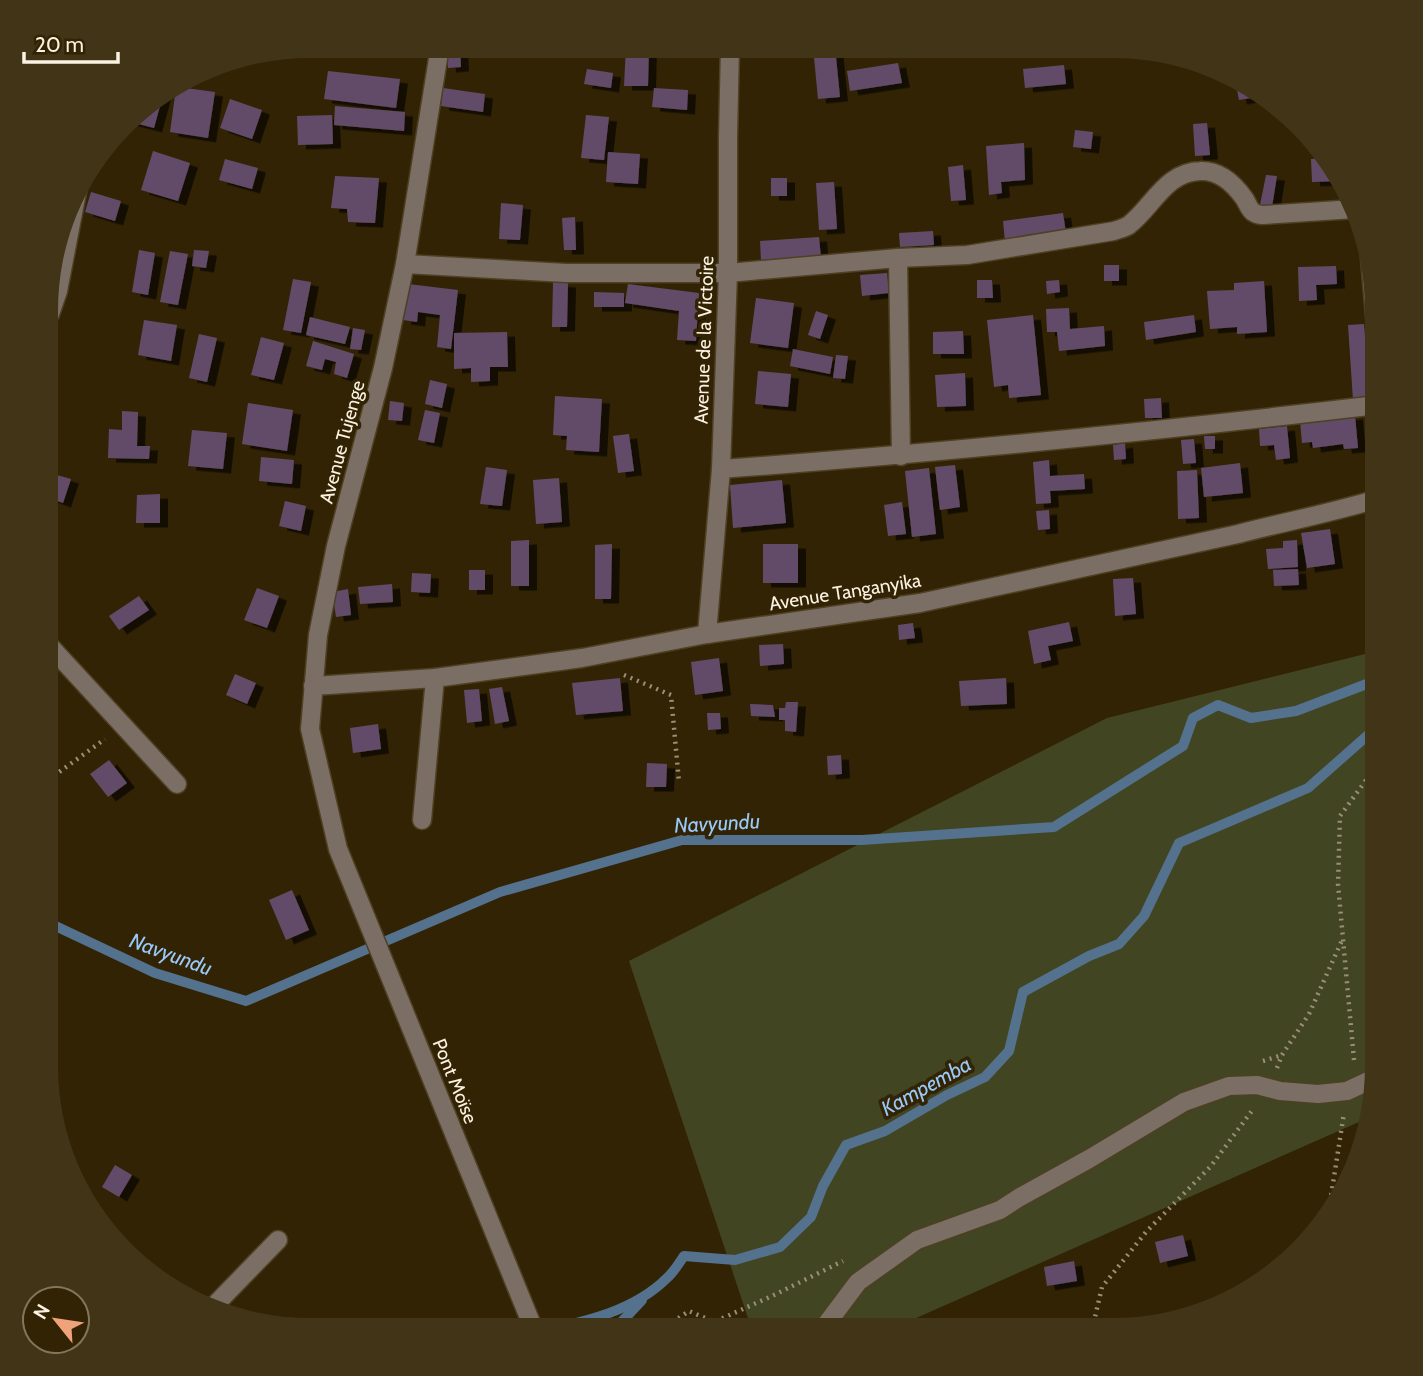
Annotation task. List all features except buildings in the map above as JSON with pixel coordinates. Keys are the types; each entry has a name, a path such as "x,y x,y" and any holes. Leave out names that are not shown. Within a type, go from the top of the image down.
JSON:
{"street":[{"name":"Avenue Tujenge","path":"338,849 310,729 318,635 334,559 383,368 405,264 438,58"},
{"name":"Avenue de la Victoire","path":"707,634 721,469 728,273 730,58"},
{"path":"405,264 566,273 728,273 898,258 967,256 1114,231 1127,226 1167,184 1186,173 1197,171 1220,174 1257,214 1344,210"},
{"path":"898,258 901,456"},
{"path":"721,469 901,456 1206,426 1365,406"},
{"name":"Avenue Tanganyika","path":"313,686 435,678 582,658 707,634 920,603 1238,534 1365,503"},
{"path":"58,655 177,783"},
{"path":"422,820 435,678"},
{"name":"Pont Moïse","path":"338,849 529,1318"},
{"path":"831,1318 858,1282 917,1241 1000,1210 1184,1102 1229,1086 1257,1085 1280,1091 1318,1094 1348,1091 1365,1083"},
{"path":"219,1301 278,1240"}],"path":[{"path":"620,674 671,695 679,782"},
{"path":"58,773 122,726"},
{"path":"1332,1190 1354,1069 1338,884 1340,816 1365,782"},
{"path":"1095,1318 1102,1287 1146,1232 1211,1166 1269,1087 1282,1055 1309,1014 1343,938"}],"green space":[{"path":"1365,654 1365,1083 1359,1122 916,1318 748,1318 629,961 1107,718"}],"waterway":[{"name":"Navyundu","path":"58,927 155,973 246,1001 500,892 682,840 862,840 1054,827 1183,746 1193,718 1218,705 1251,718 1296,711 1365,685"},
{"name":"Kampemba","path":"594,1318 626,1306 654,1289 670,1276 684,1256 735,1260 780,1247 811,1217 823,1186 846,1145 885,1131 947,1095 985,1077 1009,1051 1023,992 1089,956 1119,944 1144,916 1179,843 1308,788 1365,738"},
{"path":"625,1318 642,1300"}]}
